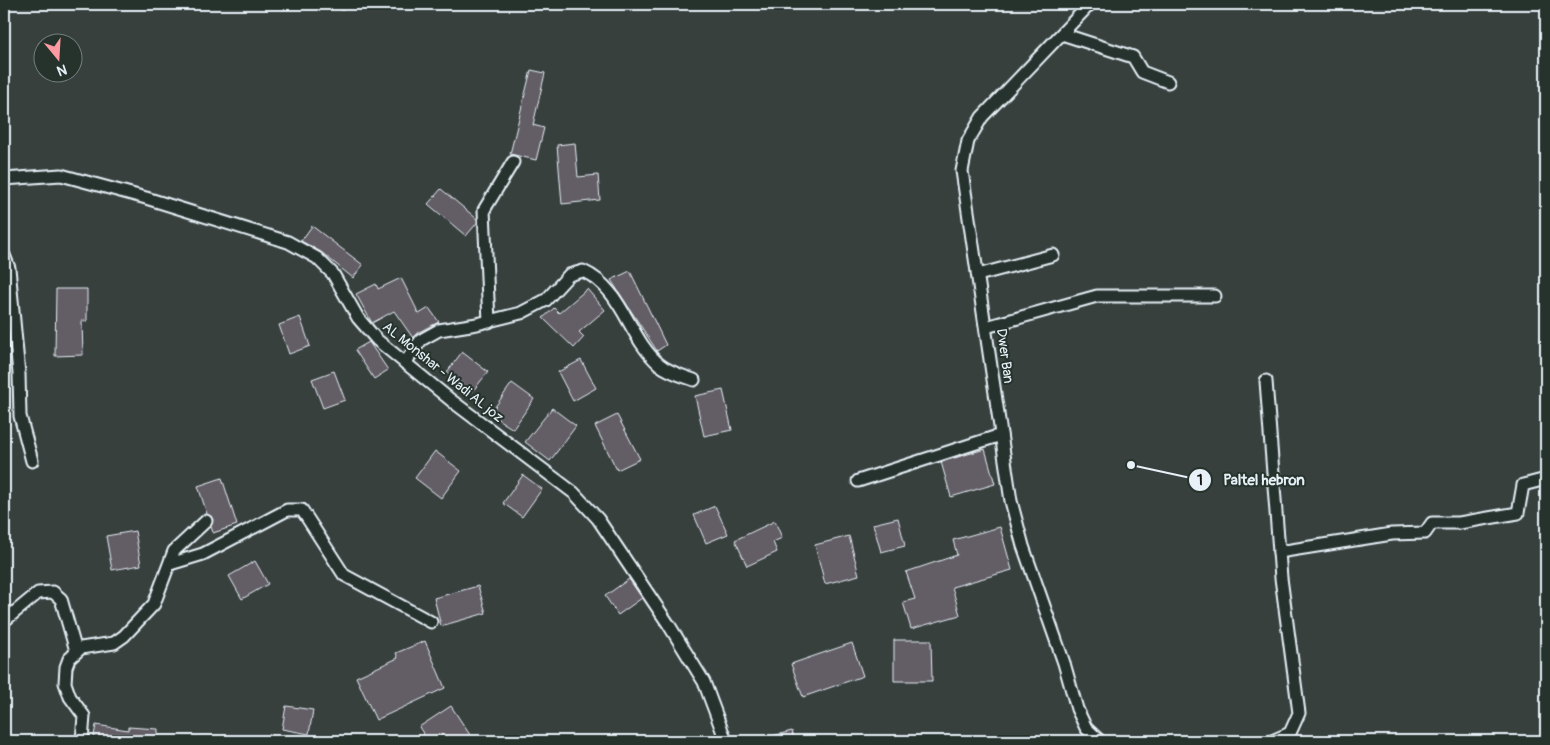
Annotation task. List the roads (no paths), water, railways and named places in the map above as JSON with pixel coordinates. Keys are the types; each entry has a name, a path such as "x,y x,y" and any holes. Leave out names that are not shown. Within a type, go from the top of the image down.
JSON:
{"street":[{"name":"Dwer Ban","path":"1090,4 985,113 968,141 962,170 1009,491 1023,546 1064,663 1077,710 1086,728 1100,741"},
{"path":"1062,34 1133,57 1142,72 1168,82"},
{"path":"489,322 484,210 513,162"},
{"name":"AL Monshar - Wadi AL joz","path":"4,179 61,175 146,198 298,246 326,265 367,330 405,363 574,493 598,519 670,625 704,682 726,741"},
{"path":"4,255 9,268 19,374 20,416 32,461"},
{"path":"978,276 1053,255"},
{"path":"405,363 421,340 439,330 489,322 534,307 546,300 569,275 583,271 596,276 606,286 615,297 635,335 661,366 694,380"},
{"path":"986,327 1097,296 1216,296"},
{"path":"1266,381 1279,552 1299,712 1290,733 1272,741"},
{"path":"858,481 1001,435"},
{"path":"1279,552 1392,534 1425,534 1432,523 1459,523 1518,513 1523,485 1546,480"},
{"path":"170,564 203,554 287,510 302,510 344,575 431,622"},
{"path":"82,741 84,716 70,697 65,683 66,668 76,651 86,646 114,643 124,636 154,604 174,551 206,521"},
{"path":"4,621 38,593 53,592 61,598 76,651"}],"waterway":[{"path":"342,9 349,4"}],"place":[{"name":"Paltel hebron","path":"1131,465"}]}
